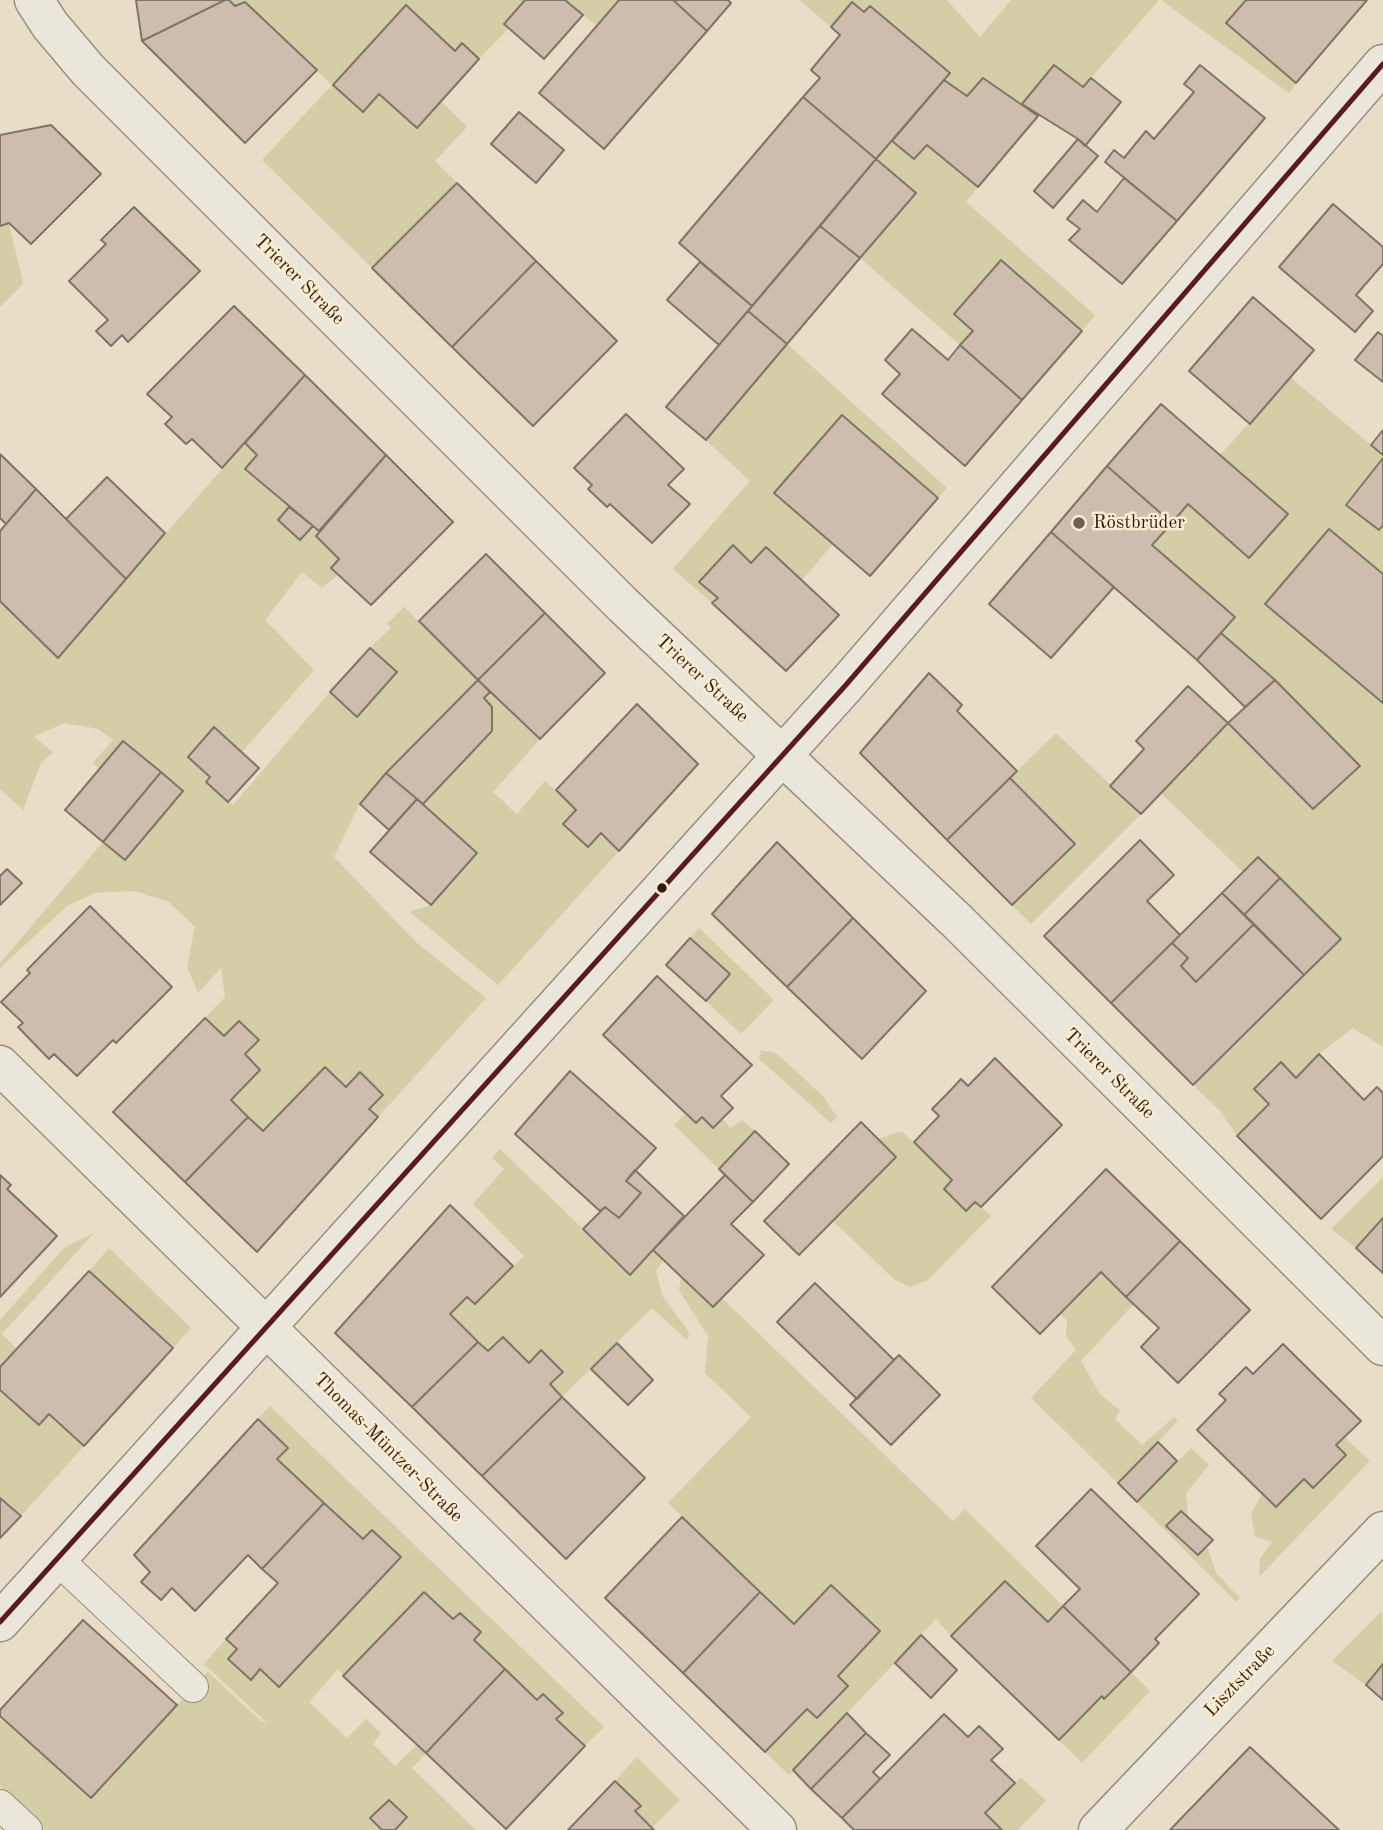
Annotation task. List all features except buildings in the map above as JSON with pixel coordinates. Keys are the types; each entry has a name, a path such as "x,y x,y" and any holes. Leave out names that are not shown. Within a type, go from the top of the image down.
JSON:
{"street":[{"name":"Trierer Straße","path":"34,0 50,26 88,70 623,605 958,922 1383,1346"},
{"path":"0,1622 845,686 1383,64"},
{"name":"Thomas-Müntzer-Straße","path":"0,1065 777,1830"},
{"name":"Lisztstraße","path":"1098,1830 1383,1531"}],"lane":[{"path":"57,1559 193,1687"},
{"path":"0,1805 26,1830"}],"shaded area":[{"path":"229,0 525,0 504,24 509,28 479,59 462,43 455,51 405,5 333,85 363,112 379,94 416,128 441,101 467,127 435,161 457,183 372,268 262,160 332,85 246,2 235,6"},
{"path":"565,0 619,0 597,26"},
{"path":"799,0 947,0 980,37 1011,0 1159,0 1083,87 1054,65 1022,104 983,78 967,96 944,80 949,73 870,6 864,12 852,2 831,27"},
{"path":"1161,0 1246,0 1226,24 1296,83 1289,93"},
{"path":"892,141 914,159 927,145 978,187 966,202 1095,315 1082,331 1001,260 954,314 973,331 960,345 860,258 916,193 876,159"},
{"path":"9,223 23,284 0,307 0,226"},
{"path":"787,344 947,488 938,498 842,415 774,493 833,544 802,580 766,547 751,563 733,546 700,581 718,598 712,603 673,569 750,481 706,440"},
{"path":"1290,377 1383,455 1346,504 1378,530 1383,525 1383,1047 1353,1028 1319,1054 1296,1078 1281,1062 1254,1089 1269,1104 1237,1136 1221,1112 1193,1085 1341,939 1259,857 1243,872 1161,793 1228,723 1312,809 1360,766 1275,680 1221,633 1235,617 1152,545 1188,504 1250,558 1287,514 1220,455"},
{"path":"245,443 257,455 245,469 289,507 278,521 300,540 313,526 319,531 317,537 339,559 331,568 338,575 322,588 302,572 265,620 314,670 242,752 214,727 188,757 210,777 206,783 233,805 330,692 357,717 397,672 370,648 392,627 387,624 404,607 478,680 360,803 334,857 418,944 486,998 378,1117 369,1109 383,1094 360,1073 346,1087 325,1067 263,1131 231,1100 260,1070 245,1054 258,1039 239,1021 224,1036 205,1018 225,997 221,968 198,993 187,967 195,927 169,902 135,891 95,893 67,906 0,968 0,963 103,842 125,860 183,791 100,769 93,763 113,740 98,729 64,723 34,737 53,752 41,763 23,810 0,789 0,601 57,657"},
{"path":"490,692 540,739 493,792 517,814 545,781 576,810 563,824 588,846 601,833 619,851 498,985 410,912 431,905 477,853 423,804 492,731 492,708 484,698"},
{"path":"1056,733 1141,814 1031,924 1012,905 1075,844 1010,778"},
{"path":"699,928 774,1000 741,1034 706,1001 730,974 690,938"},
{"path":"759,1050 776,1053 823,1096 837,1117 831,1123 758,1058 762,1053"},
{"path":"685,1114 695,1123 702,1117 713,1128 722,1119 731,1128 742,1120 755,1131 719,1169 674,1125"},
{"path":"902,1131 952,1180 944,1189 966,1210 975,1202 991,1216 928,1280 910,1287 895,1280 833,1221 895,1157 878,1139"},
{"path":"500,1149 630,1274 653,1250 663,1260 656,1272 663,1297 689,1332 687,1340 652,1308 562,1397 550,1384 562,1372 541,1351 529,1363 503,1337 488,1351 450,1314 467,1297 475,1304 524,1256 473,1204 504,1169 492,1158"},
{"path":"1383,1177 1383,1218 1356,1248 1331,1229"},
{"path":"94,1233 2,1334 17,1349 0,1367 0,1320 65,1247"},
{"path":"109,1248 191,1328 173,1348 89,1271"},
{"path":"1101,1272 1134,1304 1081,1361 1100,1394 1120,1411 1115,1419 1142,1445 1174,1417 1178,1421 1118,1483 1031,1398 1076,1350 1066,1336 1067,1320 1060,1314"},
{"path":"681,1277 713,1307 722,1298 953,1521 965,1509 1063,1606 1048,1622 1005,1581 951,1636 936,1619 789,1775 765,1752 807,1709 817,1718 848,1686 838,1676 880,1631 831,1585 794,1624 668,1503 751,1417 705,1373 708,1336 679,1290"},
{"path":"0,1390 38,1425 49,1414 84,1446 21,1516 0,1498"},
{"path":"270,1406 604,1727 585,1746 556,1719 562,1712 543,1694 537,1700 474,1640 480,1632 460,1613 453,1619 424,1592 344,1676 338,1669 309,1702 347,1738 366,1719 381,1733 373,1744 395,1766 417,1745 426,1753 412,1768 476,1830 45,1830 0,1786 0,1716 91,1798 208,1672 261,1721 267,1723 204,1664 226,1639 237,1649 228,1659 251,1680 260,1669 279,1687 401,1557 372,1530 363,1539 277,1459 287,1448 258,1419"},
{"path":"1344,1437 1370,1461 1259,1577 1260,1558 1272,1542 1255,1537 1251,1514 1262,1493 1304,1479 1313,1488 1345,1455 1337,1445"},
{"path":"1191,1448 1209,1465 1186,1493 1188,1518 1181,1511 1167,1526 1198,1555 1207,1546 1216,1573 1240,1598 1236,1602 1137,1502"},
{"path":"1382,1611 1383,1664 1366,1685 1332,1661"},
{"path":"1131,1672 1150,1691 1082,1763 1059,1740 1102,1696 1105,1698"},
{"path":"637,1757 680,1800 652,1828 635,1811 640,1806 615,1781"},
{"path":"1021,1777 1046,1801 1018,1830 1002,1830 985,1813"}],"transit line":[{"path":"0,1622 845,686 1383,64"}],"place":[{"name":"Röstbrüder","path":"1079,523"}]}
